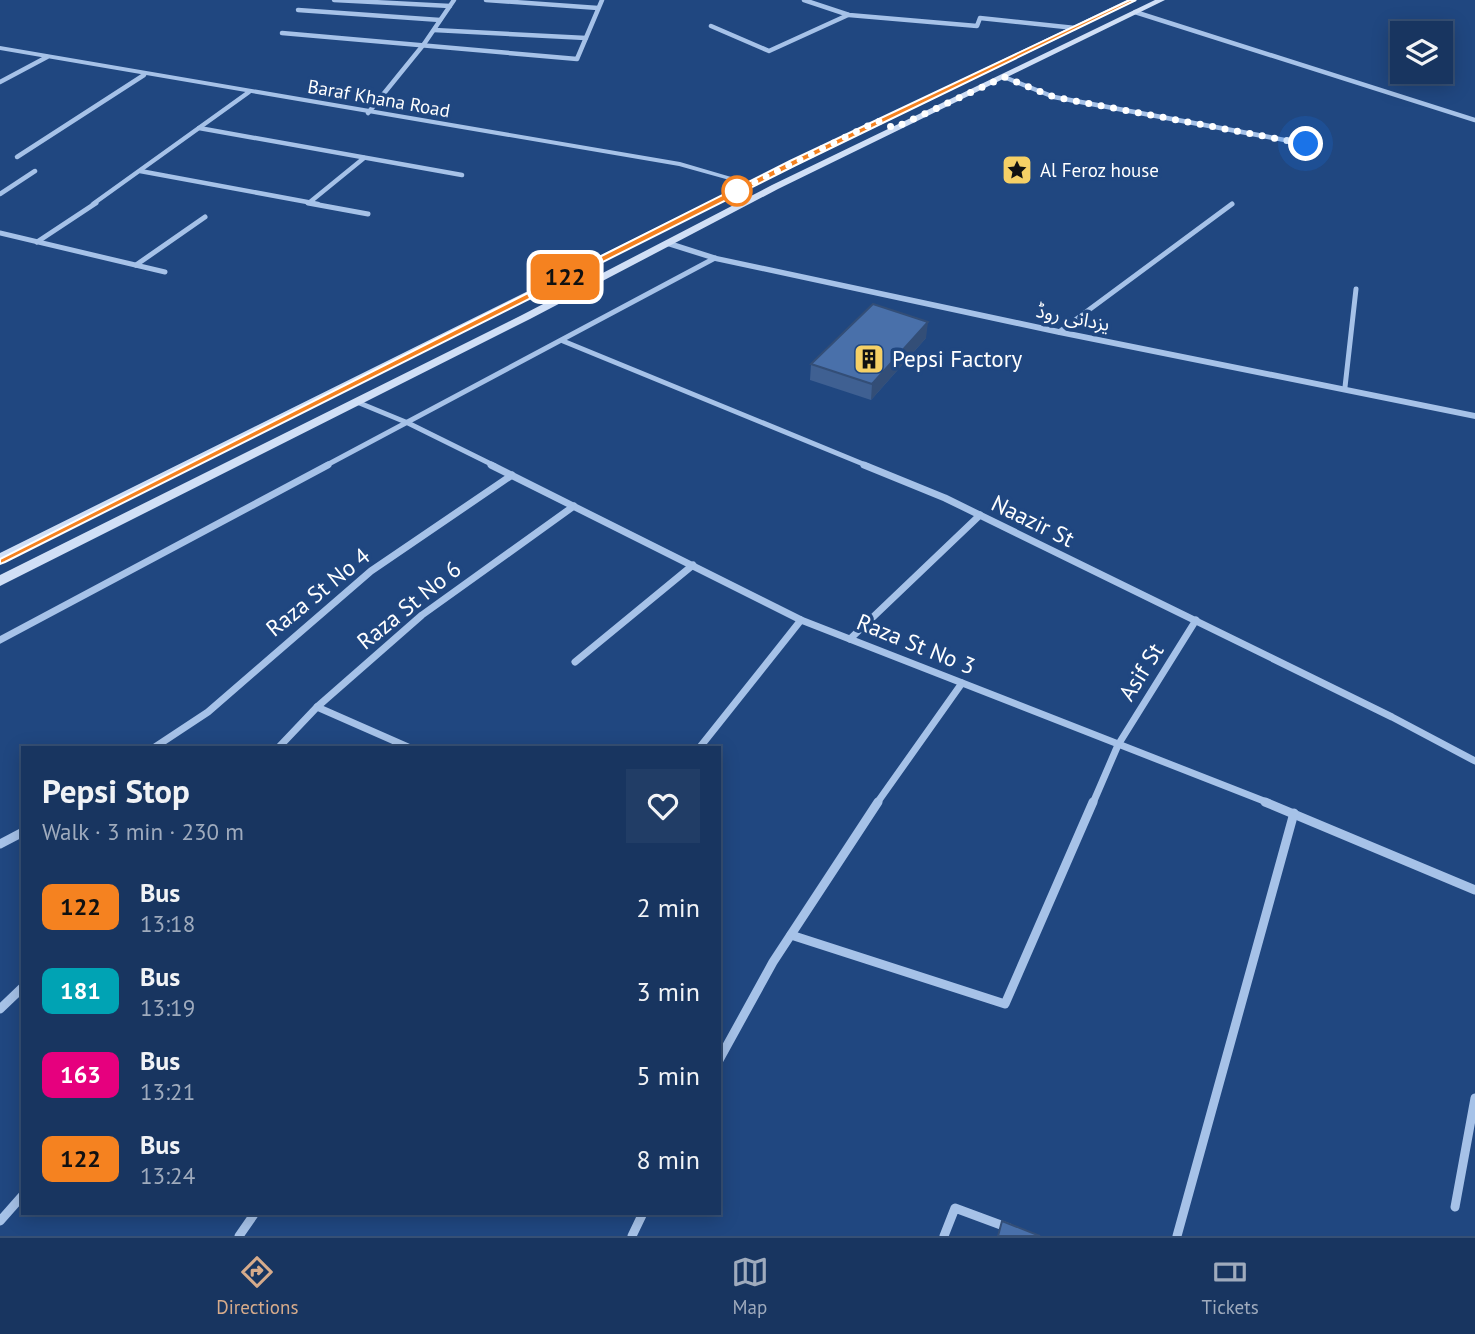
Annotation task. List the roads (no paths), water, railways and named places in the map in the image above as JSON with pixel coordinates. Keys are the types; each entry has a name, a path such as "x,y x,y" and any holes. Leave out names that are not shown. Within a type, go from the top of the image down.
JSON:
{"main road":[{"path":"0,559 878,121 1133,0"},
{"path":"0,581 894,128 1161,0"},
{"path":"878,121 894,128"},
{"path":"140,489 156,501"}],"street":[{"path":"334,0 450,6"},
{"path":"368,113 424,44 454,0"},
{"path":"486,0 598,9"},
{"path":"282,33 577,58 602,0"},
{"path":"804,0 849,15 976,26 980,18 1075,28"},
{"path":"298,10 440,20"},
{"path":"1135,12 1475,120"},
{"path":"711,26 769,51 849,15"},
{"path":"434,30 586,38"},
{"name":"Baraf Khana Road","path":"0,48 144,75 680,164 751,184"},
{"path":"0,82 47,57"},
{"path":"17,157 144,75"},
{"path":"1004,77 1054,97 1306,144"},
{"path":"37,242 141,171 249,92"},
{"path":"200,128 462,175"},
{"path":"310,202 364,158"},
{"path":"0,194 35,171"},
{"path":"141,171 368,214"},
{"path":"1059,332 1232,204"},
{"path":"136,265 205,217"},
{"path":"1,235 165,272"},
{"name":"یزدانی روڈ","path":"667,243 715,258 1059,332 1475,415"},
{"path":"0,640 715,258"},
{"path":"1345,387 1356,289"},
{"name":"Naazir St","path":"563,341 980,515 1475,761"},
{"name":"Raza St No 3","path":"357,401 408,423 801,620 1294,813 1475,890"},
{"name":"Raza St No 4","path":"157,746 208,712 306,624 371,571 512,475"},
{"name":"Raza St No 6","path":"280,746 317,707 422,615 575,506"},
{"path":"850,639 980,515"},
{"path":"575,662 693,565"},
{"path":"701,746 801,620"},
{"name":"Asif St","path":"791,935 1005,1004 1118,745 1196,621"},
{"path":"721,1056 738,1022 836,861 962,683"},
{"path":"317,707 406,746"},
{"path":"1177,1236 1294,813"},
{"path":"0,844 21,833"},
{"path":"0,1009 21,989"},
{"path":"1455,1208 1475,1098"},
{"path":"0,1221 21,1197"},
{"path":"944,1236 955,1208 1017,1231"},
{"path":"239,1236 254,1215"},
{"path":"632,1236 642,1215"}],"place":[{"name":"Al Feroz house","path":"1017,170"},
{"name":"Pepsi Factory","path":"869,359"}]}
